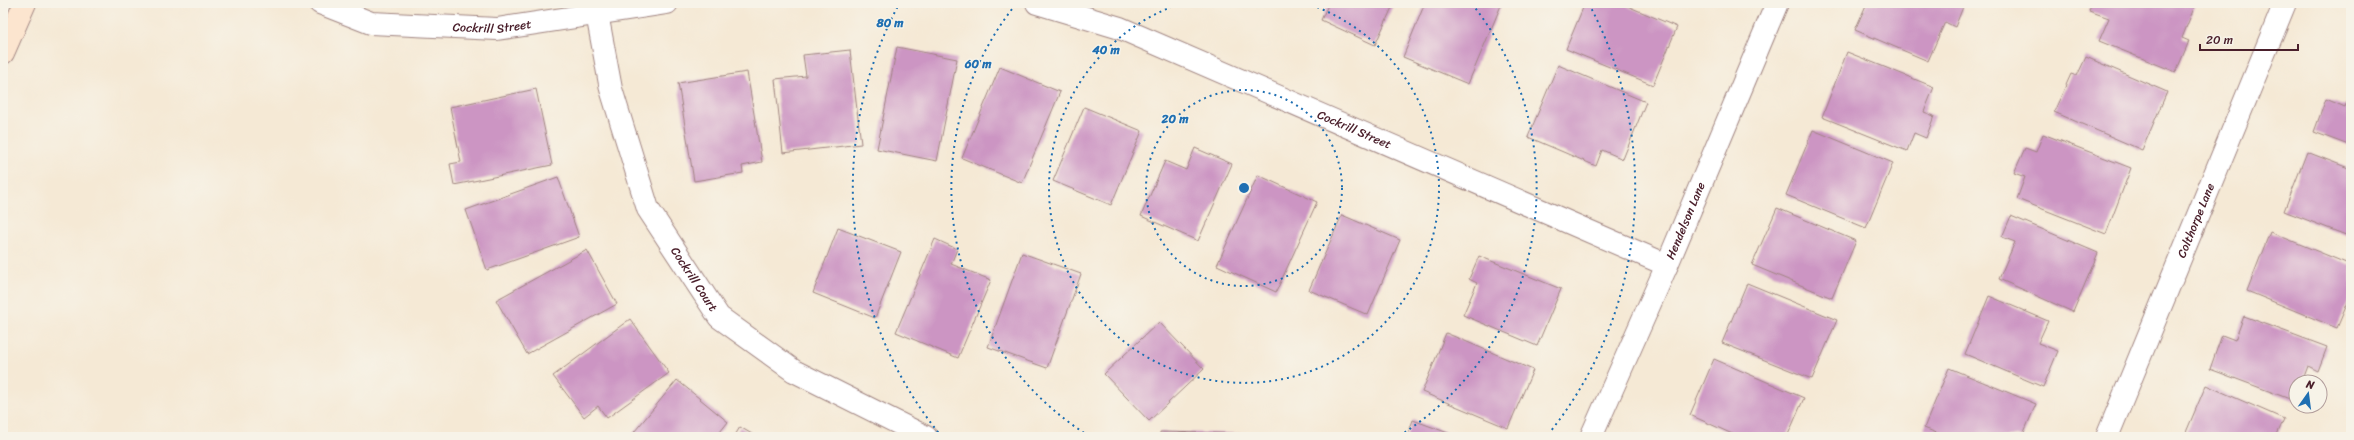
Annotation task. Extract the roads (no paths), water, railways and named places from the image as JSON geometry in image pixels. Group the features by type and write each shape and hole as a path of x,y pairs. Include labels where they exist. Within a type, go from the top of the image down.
{"main road":[{"path":"3,53 25,3"}],"street":[{"name":"Cockrill Street","path":"320,3 371,23 489,28 596,9 667,3"},
{"name":"Cockrill Street","path":"1037,3 1120,28 1667,265"},
{"name":"Hendelson Lane","path":"1591,437 1667,265 1777,3"},
{"name":"Colthorpe Lane","path":"2107,437 2285,3"},
{"name":"Cockrill Court","path":"596,9 611,89 648,209 719,317 794,371 926,437"}]}
